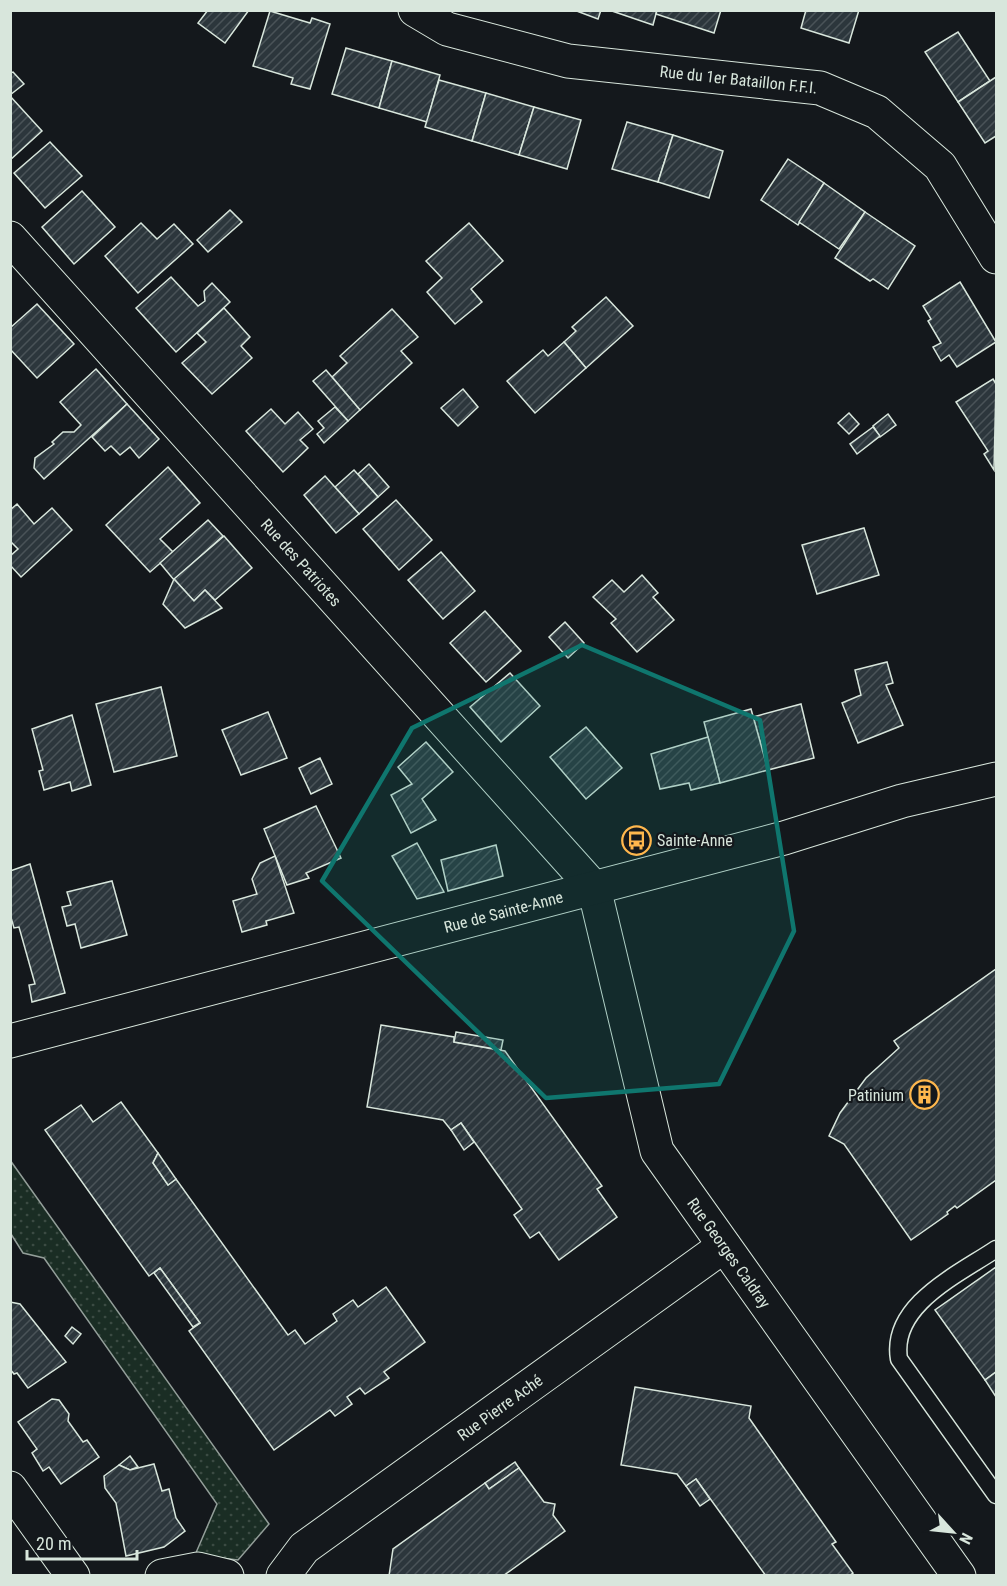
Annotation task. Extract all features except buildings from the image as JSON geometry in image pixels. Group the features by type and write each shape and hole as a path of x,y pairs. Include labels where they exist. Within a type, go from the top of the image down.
{"street":[{"name":"Rue du 1er Bataillon F.F.I.","path":"415,10 447,29 568,61 820,88 877,112 940,166 996,257"},
{"name":"Rue des Patriotes","path":"10,238 594,888"},
{"name":"Rue de Sainte-Anne","path":"10,1041 784,838 902,801 996,780"},
{"name":"Rue Georges Caldray","path":"594,888 657,1151 958,1575"},
{"name":"Rue Pierre Aché","path":"284,1575 304,1548 724,1246"},
{"path":"10,1488 73,1575"},
{"path":"162,1575 198,1569 227,1575"}],"lane":[{"path":"996,1249 925,1298 909,1316 897,1345 899,1359 996,1495"}],"highlighted area":[{"path":"582,645 760,720 794,931 719,1084 546,1098 322,881 412,728"}],"green space":[{"path":"10,1160 269,1524 238,1560 195,1555 217,1504 44,1258 23,1253 11,1234"}],"place":[{"name":"Sainte-Anne","path":"636,840"},
{"name":"Patinium","path":"925,1095"}]}
